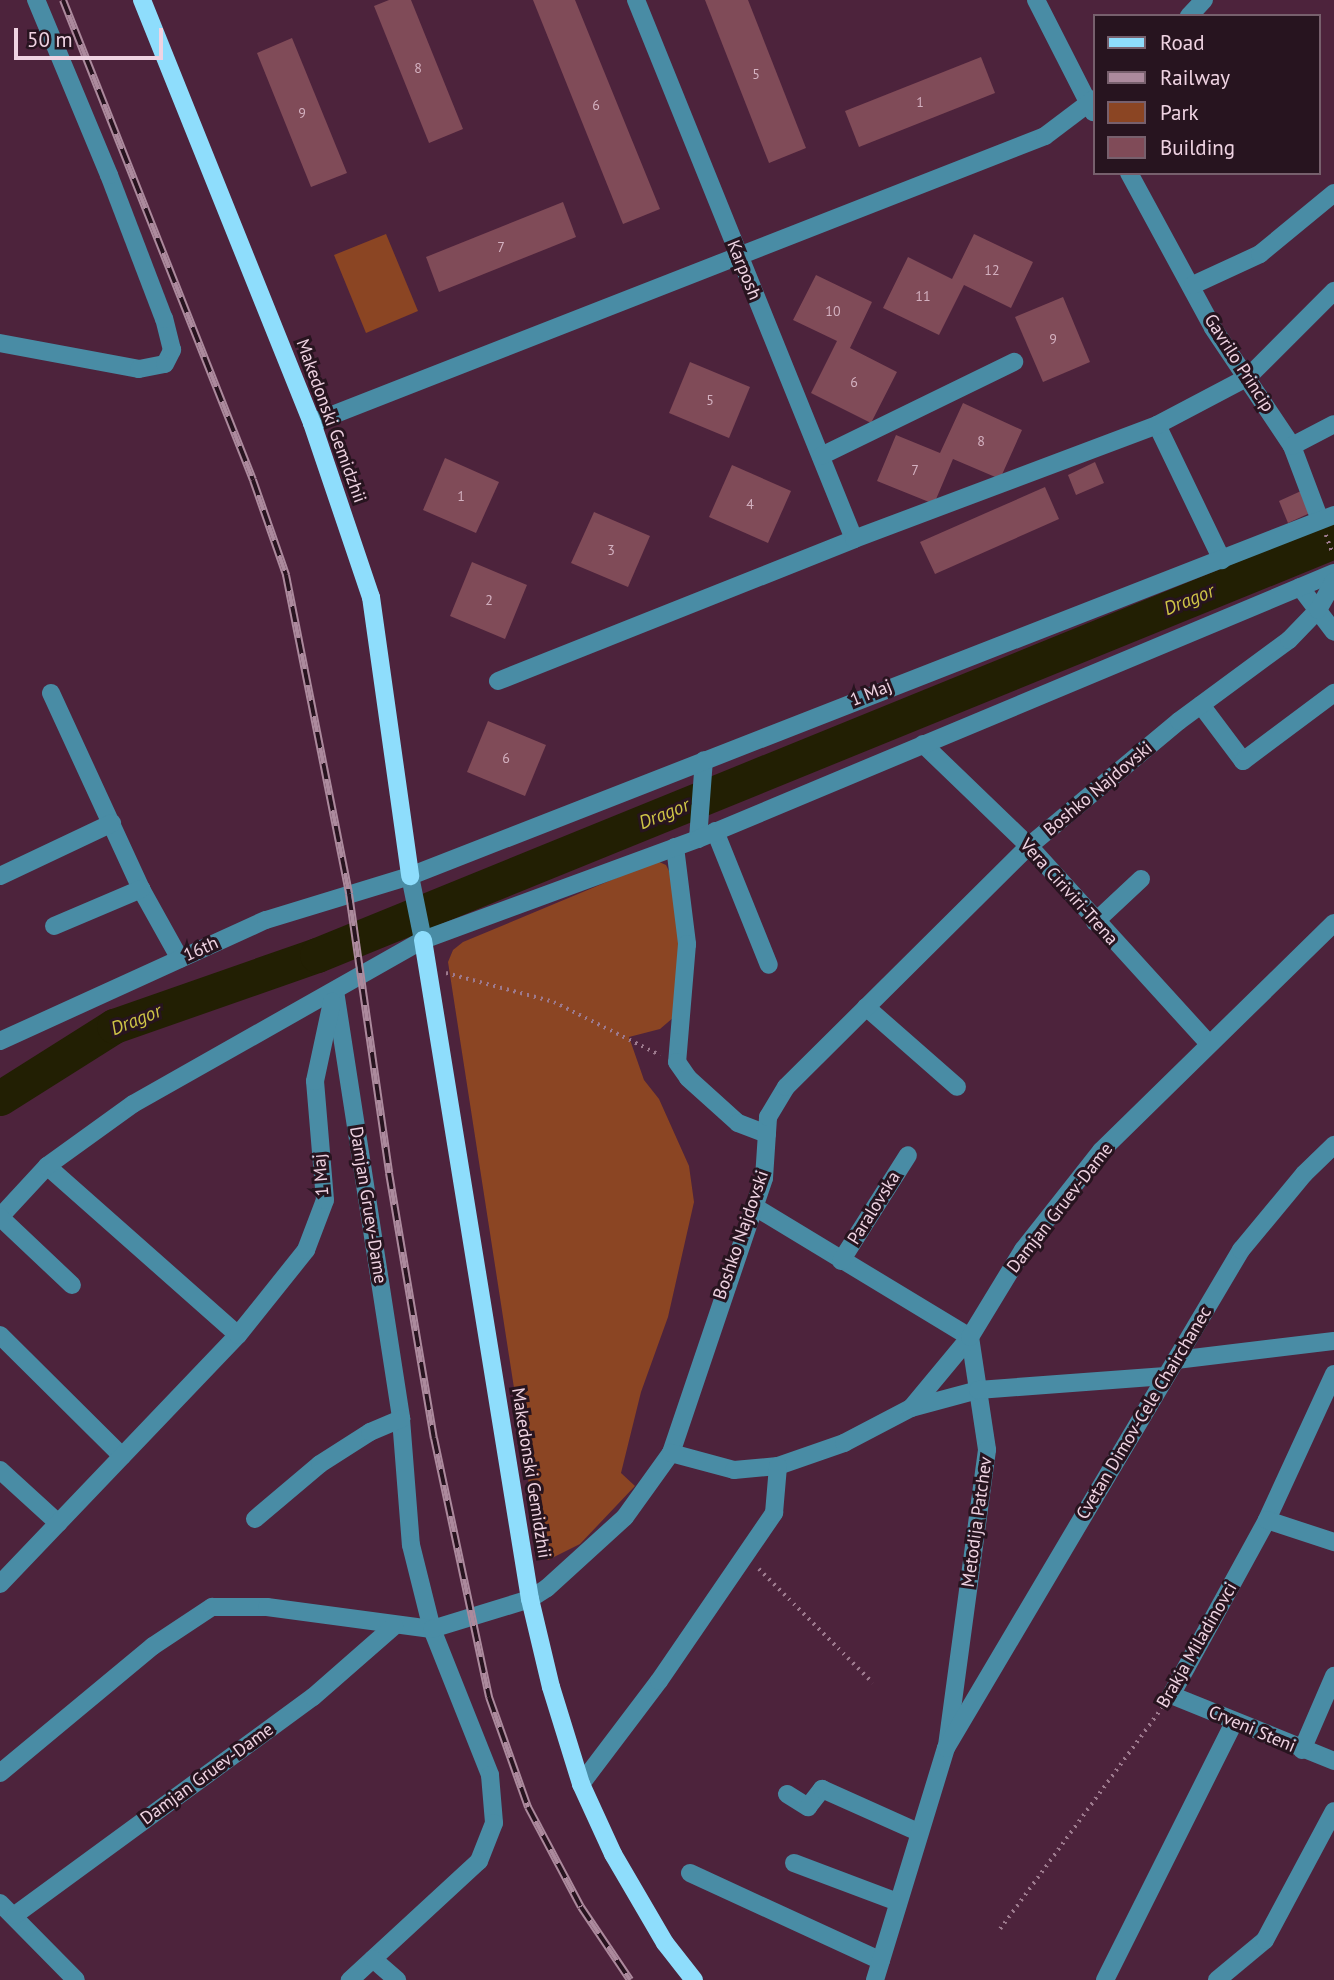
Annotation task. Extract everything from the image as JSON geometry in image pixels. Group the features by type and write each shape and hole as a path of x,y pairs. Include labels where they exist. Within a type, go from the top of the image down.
{"main road":[{"name":"Makedonski Gemidzhii","path":"142,0 312,423 371,597 410,876"},
{"name":"Makedonski Gemidzhii","path":"423,940 530,1599 581,1784 612,1854 665,1943 694,1980"}],"street":[{"path":"0,343 139,369 165,365 172,350 164,319 109,174 36,0"},
{"name":"Karposh","path":"636,0 855,539"},
{"path":"312,423 1045,136 1092,105 1036,0"},
{"path":"1191,14 1204,0"},
{"name":"Gavrilo Princip","path":"1130,175 1193,285 1213,328 1248,376 1292,446 1326,521"},
{"path":"1193,285 1260,254 1334,193"},
{"path":"498,681 855,539 1157,425 1248,376 1334,291"},
{"path":"821,457 1014,362"},
{"path":"1292,446 1334,424"},
{"path":"1157,425 1222,560"},
{"name":"1 Maj","path":"410,876 703,767 1326,521"},
{"path":"72,1285 0,1217 47,1166 133,1104 423,940 675,847 704,830 923,744 1334,573"},
{"name":"Boshko Najdovski","path":"671,1453 731,1264 764,1178 768,1117 786,1087 1030,846 1201,705 1289,640 1318,611 1334,581"},
{"path":"1300,587 1334,632"},
{"path":"51,693 141,889 180,959"},
{"path":"1201,705 1243,761 1334,693"},
{"name":"Vera Ciriviri-Trena","path":"923,744 1030,846 1095,922 1209,1044"},
{"path":"703,767 704,830 769,965"},
{"path":"0,876 112,823"},
{"path":"675,847 687,944 679,1067 738,1123 767,1134"},
{"path":"410,876 423,940"},
{"name":"16th","path":"0,1041 266,920 410,876"},
{"path":"1095,922 1141,879"},
{"path":"54,926 141,889"},
{"name":"Damjan Gruev-Dame","path":"671,1453 734,1470 778,1466 844,1443 911,1409 970,1337 1023,1250 1101,1151 1334,923"},
{"name":"1 Maj","path":"0,1584 238,1335 306,1250 325,1200 315,1081 335,991"},
{"name":"Damjan Gruev-Dame","path":"335,991 401,1419 411,1545 432,1629 490,1775 495,1823 479,1861 350,1980"},
{"path":"866,1007 957,1087"},
{"name":"Cvetan Dimov-Cele Chairchanec","path":"875,1980 918,1832 946,1748 979,1699 1165,1376 1241,1250 1304,1174 1334,1145"},
{"name":"Paralovska","path":"841,1261 908,1155"},
{"path":"47,1166 238,1335"},
{"path":"755,1207 970,1337"},
{"path":"0,1335 122,1456"},
{"name":"Metodija Patchev","path":"946,1748 987,1450 970,1337"},
{"path":"1176,1360 1334,1341"},
{"name":"Brakja Miladinovci","path":"1171,1695 1267,1520 1334,1374"},
{"path":"911,1409 978,1390 1165,1376"},
{"path":"255,1519 320,1464 370,1432 401,1419"},
{"path":"0,1773 153,1646 212,1607 267,1607 432,1629 530,1599 625,1517 671,1453"},
{"path":"581,1784 659,1681 774,1514 778,1466"},
{"path":"0,1470 58,1523"},
{"path":"1267,1520 1334,1542"},
{"name":"Damjan Gruev-Dame","path":"15,1915 313,1697 394,1626"},
{"path":"1302,1750 1334,1676"},
{"path":"953,1695 979,1699"},
{"name":"Crveni Steni","path":"1171,1695 1334,1761"},
{"path":"1105,1980 1234,1722"},
{"path":"787,1794 808,1807 822,1789 918,1832"},
{"path":"1217,1980 1265,1940 1334,1811"},
{"path":"794,1863 898,1902"},
{"path":"690,1873 881,1961"},
{"path":"0,1903 15,1915 76,1980"},
{"path":"373,1959 397,1980"}],"path":[{"path":"1326,521 1334,556"},
{"path":"427,968 554,1002 629,1037 679,1067"},
{"path":"745,1555 873,1683"},
{"name":"Brakja Miladinovci","path":"1000,1929 1171,1695"}],"green space":[{"path":"386,234 418,311 366,333 334,255"},
{"path":"657,861 666,865 674,881 679,951 674,1017 660,1029 629,1037 644,1080 659,1099 689,1166 694,1202 668,1317 641,1392 621,1473 635,1486 580,1544 548,1560 538,1543 448,962 453,950 463,942"}],"building":[{"path":"389,0 411,0 463,129 429,143 374,6"},
{"path":"533,0 575,0 660,209 623,224"},
{"path":"705,0 748,0 806,148 769,163"},
{"path":"292,38 347,173 311,187 257,53"},
{"path":"981,57 995,93 859,147 845,111"},
{"path":"563,202 576,237 439,292 426,257"},
{"path":"974,234 1033,262 1011,308 964,285 939,335 883,308 908,257 952,279"},
{"path":"816,275 872,302 850,348 897,372 871,423 811,393 837,341 793,320"},
{"path":"1063,297 1090,362 1043,382 1015,317"},
{"path":"690,362 750,387 729,438 669,413"},
{"path":"963,403 1022,430 1000,479 953,459 934,504 877,481 896,435 940,453"},
{"path":"445,458 499,482 476,533 423,510"},
{"path":"1095,462 1104,483 1076,495 1068,475"},
{"path":"732,465 791,491 768,543 709,517"},
{"path":"1045,487 1059,519 935,574 920,542"},
{"path":"1301,491 1310,513 1288,523 1279,501"},
{"path":"594,512 650,536 628,587 571,563"},
{"path":"472,562 527,585 505,639 450,616"},
{"path":"488,721 546,745 525,796 467,772"}],"waterway":[{"name":"Dragor","path":"0,1098 114,1026 317,955 1334,541"}],"railway":[{"path":"63,0 253,480 286,575 349,894 389,1173 434,1438 489,1697 528,1807 581,1907 630,1980"}]}
